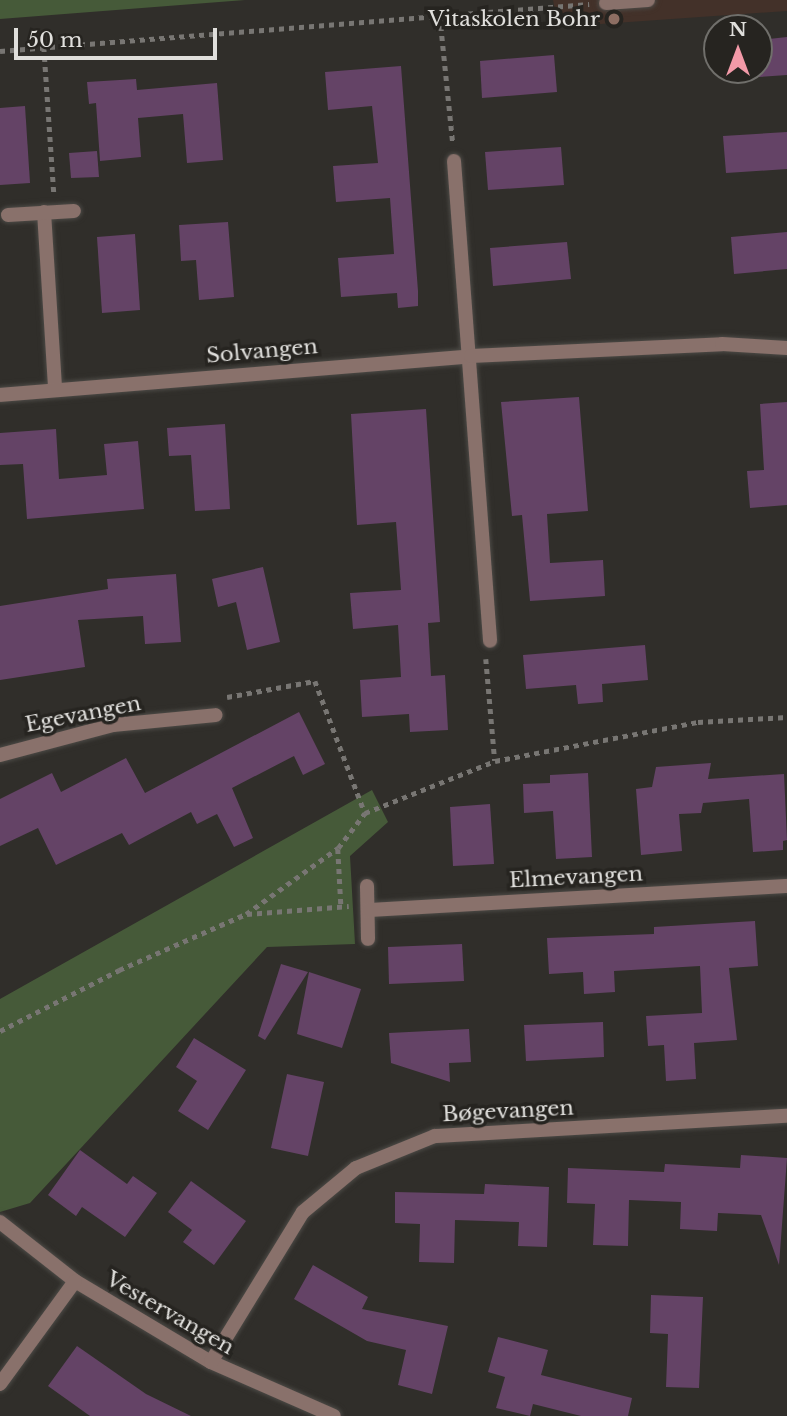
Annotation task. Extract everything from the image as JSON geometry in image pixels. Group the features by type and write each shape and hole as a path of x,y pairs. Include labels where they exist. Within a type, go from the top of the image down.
{"street":[{"path":"606,3 648,0"},
{"path":"454,161 471,356 490,641"},
{"path":"8,215 74,211"},
{"path":"44,212 55,389"},
{"name":"Solvangen","path":"0,395 471,356 722,344 787,348"},
{"name":"Egevangen","path":"0,755 113,725 216,715"},
{"path":"367,886 369,939"},
{"name":"Elmevangen","path":"368,910 787,886"},
{"name":"Bøgevangen","path":"211,1362 303,1212 356,1168 435,1136 787,1116"},
{"name":"Vestervangen","path":"0,1222 75,1281 211,1362 334,1416"},
{"path":"0,1384 75,1281"}],"path":[{"path":"0,51 606,3"},
{"path":"439,16 454,161"},
{"path":"44,47 55,192 44,212"},
{"path":"490,641 485,655 495,761"},
{"path":"216,715 225,698 316,681 365,813"},
{"path":"0,1031 246,914 338,848 365,813 495,761 698,722 787,717"},
{"path":"338,848 341,904"},
{"path":"246,914 341,904 368,910"}],"shaded area":[{"name":"Vitaskolen Bohr","path":"553,0 787,0 787,11 703,14 703,17 558,27"}],"green space":[{"path":"0,0 245,0 0,19"},
{"path":"372,790 388,822 350,856 355,944 267,947 30,1203 0,1212 0,999"}],"building":[{"path":"787,37 787,75 773,76 773,38"},
{"path":"554,55 557,92 482,98 480,61"},
{"path":"401,66 418,306 398,308 397,293 341,297 338,258 394,254 390,198 336,202 333,166 378,163 372,106 328,110 325,72"},
{"path":"136,79 137,90 217,83 223,160 187,163 183,114 138,118 141,157 100,161 96,103 89,104 87,82"},
{"path":"25,106 30,183 0,185 0,108"},
{"path":"787,132 787,169 726,173 723,136"},
{"path":"561,147 564,185 488,190 485,152"},
{"path":"97,151 99,177 71,178 69,153"},
{"path":"228,222 234,297 199,300 196,260 181,261 179,225"},
{"path":"787,232 787,269 734,274 731,237"},
{"path":"135,234 140,310 102,313 97,237"},
{"path":"567,242 571,279 493,286 490,248"},
{"path":"579,397 588,511 547,514 550,563 603,560 605,596 530,601 522,515 512,516 501,402"},
{"path":"787,402 787,505 750,508 747,471 764,470 760,404"},
{"path":"426,409 440,622 428,623 431,676 445,675 448,730 410,732 409,714 362,717 360,680 401,677 398,625 353,629 350,593 401,590 396,522 357,525 351,414"},
{"path":"225,424 230,509 195,511 191,455 169,456 167,428"},
{"path":"56,429 59,479 107,475 104,444 138,441 144,509 27,519 23,464 0,465 0,433"},
{"path":"263,567 280,642 247,650 236,602 218,607 212,579"},
{"path":"176,574 181,642 145,644 143,616 78,620 85,667 0,680 0,606 108,589 107,579"},
{"path":"645,645 648,680 602,684 603,702 578,704 576,685 526,689 523,655"},
{"path":"299,712 325,764 303,775 294,756 232,788 253,838 234,847 217,814 197,824 191,812 129,845 122,833 56,865 38,828 0,846 0,799 52,773 61,792 126,758 145,793"},
{"path":"711,763 708,779 784,774 787,840 783,841 783,850 753,852 749,799 703,803 701,813 679,814 682,851 641,855 636,789 652,787 656,767"},
{"path":"588,773 592,857 556,859 553,811 524,813 523,784 550,783 550,775"},
{"path":"490,804 494,864 453,866 450,807"},
{"path":"755,921 758,966 729,968 737,1040 694,1043 696,1079 666,1081 664,1045 648,1046 646,1016 702,1013 700,966 614,971 615,992 584,994 583,972 549,974 547,938 654,934 654,927"},
{"path":"462,944 464,981 389,984 388,947"},
{"path":"281,964 308,972 265,1040 258,1036"},
{"path":"309,972 361,989 342,1048 297,1034"},
{"path":"603,1022 604,1057 526,1061 524,1025"},
{"path":"469,1029 471,1062 449,1063 450,1082 391,1063 389,1033"},
{"path":"194,1038 246,1070 208,1130 178,1111 197,1081 176,1067"},
{"path":"287,1074 324,1082 308,1156 271,1148"},
{"path":"80,1150 127,1184 133,1176 157,1193 125,1237 82,1207 76,1216 48,1195"},
{"path":"741,1155 787,1158 779,1265 761,1215 718,1213 717,1231 680,1229 681,1202 629,1200 628,1246 593,1245 595,1204 567,1203 568,1168 664,1172 665,1164 740,1168"},
{"path":"191,1181 246,1221 214,1265 183,1242 192,1230 168,1212"},
{"path":"485,1184 549,1187 547,1247 518,1246 519,1222 455,1220 454,1263 419,1262 420,1224 395,1223 395,1192 484,1194"},
{"path":"313,1265 368,1297 362,1309 448,1326 432,1394 398,1385 406,1350 367,1341 294,1299"},
{"path":"651,1295 703,1297 699,1388 666,1387 668,1334 650,1333"},
{"path":"498,1337 548,1350 541,1375 632,1398 628,1416 581,1416 533,1404 530,1416 496,1408 505,1377 488,1372"},
{"path":"77,1346 146,1394 191,1416 90,1416 48,1386"}],"place":[{"name":"Vitaskolen Bohr","path":"614,19"}]}
